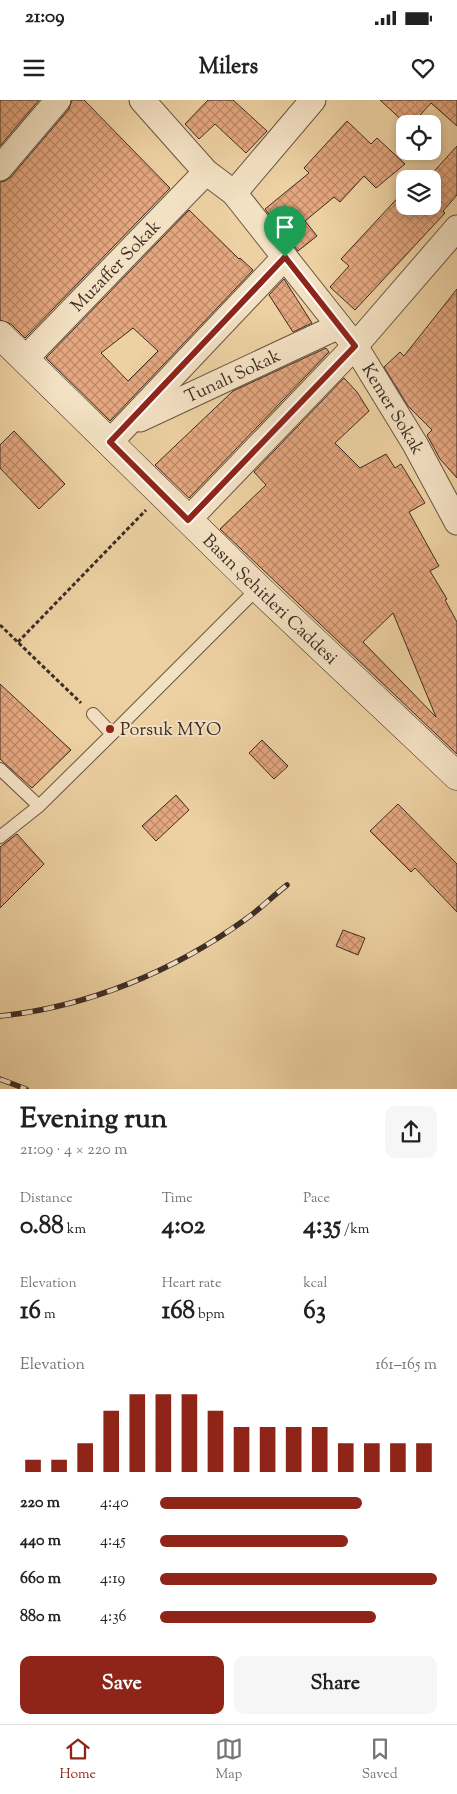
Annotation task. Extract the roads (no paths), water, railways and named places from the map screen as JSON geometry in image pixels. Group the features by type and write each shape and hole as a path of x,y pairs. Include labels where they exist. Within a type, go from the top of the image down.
{"main road":[{"name":"Basın Şehitleri Caddesi","path":"0,335 25,359 119,433 162,493 188,520 457,776"}],"street":[{"path":"0,168 58,100"},
{"name":"Kemer Sokak","path":"142,100 206,172 234,193 355,346 415,444 457,522"},
{"path":"234,193 313,100"},
{"name":"Muzaffer Sokak","path":"25,359 206,172"},
{"path":"188,520 355,346 457,228"},
{"path":"119,433 285,257"},
{"name":"Tunalı Sokak","path":"119,433 339,326"}],"lane":[{"path":"0,837 39,806 258,588"},
{"path":"93,714 112,734"},
{"path":"0,770 39,806"}],"railway":[{"path":"0,1016 33,1011 98,995 160,970 218,938 251,915 287,885"},
{"path":"0,1079 26,1089"}],"place":[{"name":"Porsuk MYO","path":"110,729"}]}
